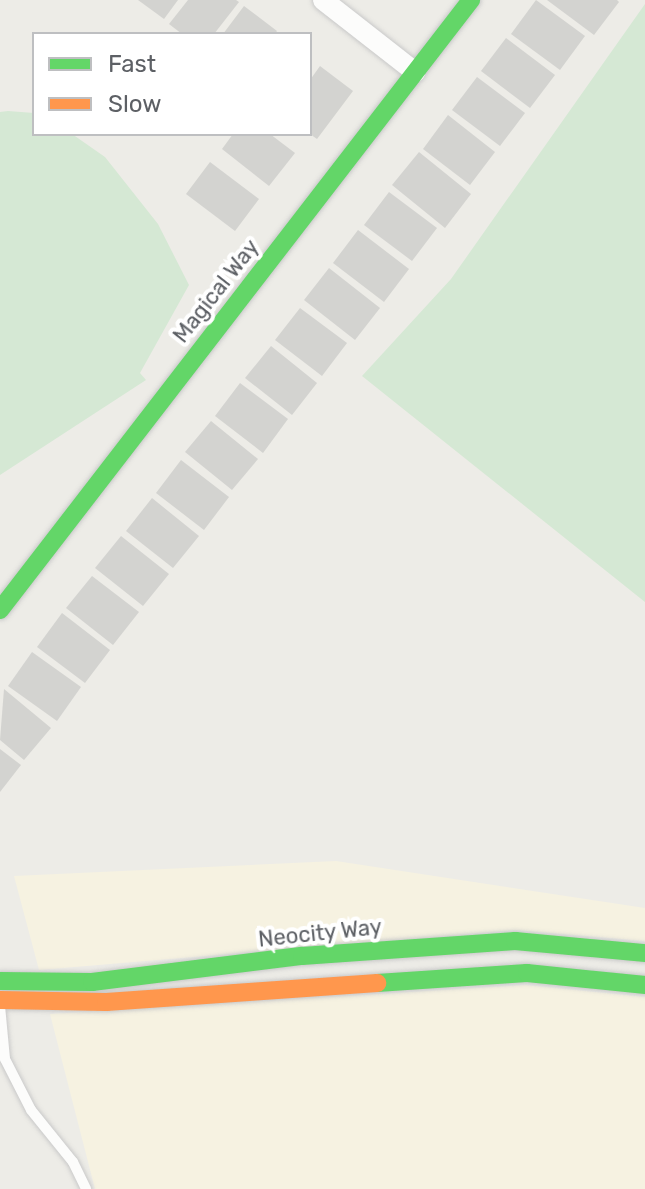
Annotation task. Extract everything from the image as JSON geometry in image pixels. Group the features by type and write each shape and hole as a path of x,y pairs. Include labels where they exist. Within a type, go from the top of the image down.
{"street":[{"path":"323,0 415,72"},
{"name":"Magical Way","path":"0,610 471,0"},
{"name":"Neocity Way","path":"0,981 108,981 302,956 515,941 645,953"},
{"path":"0,1003 106,1002 527,973 645,985"}],"lane":[{"path":"0,1003 5,1059 31,1110 73,1162 86,1189"}],"shaded area":[{"path":"336,861 645,908 645,941 516,930 39,970 14,876"},
{"path":"525,985 645,997 645,1189 95,1189 50,1014"}],"green space":[{"path":"645,4 645,602 362,376 451,279"},
{"path":"0,112 32,113 32,136 75,136 105,157 158,224 189,285 140,373 146,380 0,475"}],"building":[{"path":"138,0 178,0 164,19"},
{"path":"188,0 239,2 216,32 179,32 169,24"},
{"path":"536,0 585,36 560,70 511,34"},
{"path":"547,0 617,0 619,2 594,35"},
{"path":"244,6 277,31 276,32 224,32"},
{"path":"506,38 555,75 530,108 481,71"},
{"path":"320,66 353,91 317,139 312,135 312,77"},
{"path":"477,77 525,113 500,146 452,110"},
{"path":"448,115 495,152 470,185 423,149"},
{"path":"232,136 273,136 295,153 269,186 222,149"},
{"path":"419,152 471,194 445,228 392,185"},
{"path":"210,162 259,199 235,231 186,194"},
{"path":"389,192 437,228 412,261 364,225"},
{"path":"358,230 409,269 384,302 333,263"},
{"path":"329,268 380,308 355,340 304,300"},
{"path":"300,308 347,343 322,376 275,340"},
{"path":"271,346 317,383 292,415 245,378"},
{"path":"240,383 288,419 263,453 215,416"},
{"path":"211,421 258,459 232,490 185,452"},
{"path":"181,460 229,497 204,530 156,493"},
{"path":"152,498 199,536 173,568 126,531"},
{"path":"121,536 169,574 143,606 95,568"},
{"path":"92,576 139,612 113,645 66,608"},
{"path":"62,613 110,650 85,683 37,647"},
{"path":"32,652 81,687 57,721 8,686"},
{"path":"4,689 51,728 24,760 0,740"},
{"path":"0,749 21,765 0,792"}],"traffic: fast":[{"path":"0,610 471,0"},
{"path":"0,981 92,982 302,956 515,941 645,953"},
{"path":"377,983 527,973 645,985"}],"traffic: slow":[{"path":"0,1000 106,1002 377,983"}]}
